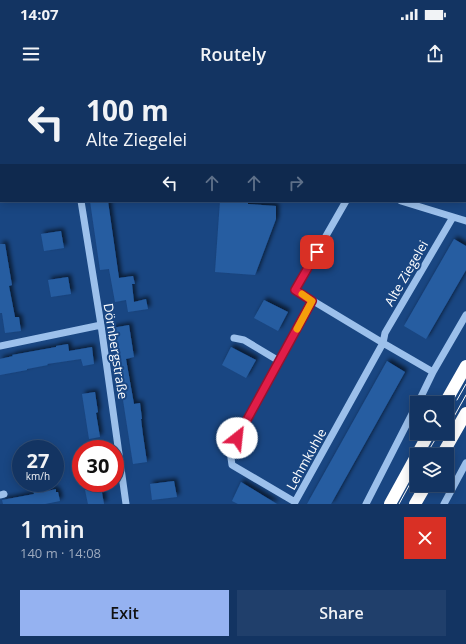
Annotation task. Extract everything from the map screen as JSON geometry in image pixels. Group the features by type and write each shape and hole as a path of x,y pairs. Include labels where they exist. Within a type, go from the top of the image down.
{"highway":[{"path":"449,396 466,366"},
{"path":"446,448 466,413"},
{"path":"390,504 425,440"},
{"path":"415,504 422,492"}],"street":[{"name":"Dörnbergstraße","path":"80,202 101,325 126,504"},
{"path":"345,202 295,290 433,372"},
{"path":"404,202 466,221"},
{"name":"Alte Ziegelei","path":"383,343 385,333 453,217"},
{"name":"Lehmkuhle","path":"312,301 230,451 232,465 295,502 383,343"},
{"path":"421,396 466,315"},
{"path":"0,346 101,325"},
{"path":"234,338 244,340 279,361"},
{"path":"366,504 410,418"},
{"path":"444,504 466,463"}],"building":[{"path":"90,202 108,202 119,278 133,276 135,284 132,284 134,302 146,299 148,309 128,312 126,300 115,302 109,269 100,270"},
{"path":"220,202 248,202 248,204 276,206 276,219 255,275 215,272"},
{"path":"61,231 64,248 44,251 41,234"},
{"path":"454,239 466,246 466,270 426,339 404,326"},
{"path":"0,244 5,244 12,285 9,286 15,317 19,317 21,331 5,333 2,313 0,313"},
{"path":"68,277 71,294 51,297 48,280"},
{"path":"264,300 288,312 278,331 254,318"},
{"path":"129,325 134,357 126,359 134,404 140,403 147,462 133,464 123,400 119,400 114,370 119,369 112,328"},
{"path":"68,344 69,351 92,347 94,364 83,366 81,359 47,364 48,365 0,375 0,359 13,356 12,355"},
{"path":"231,347 256,360 246,378 222,365"},
{"path":"387,361 405,372 331,504 307,504"},
{"path":"95,392 98,412 96,413 100,437 89,439 82,394"},
{"path":"174,481 177,497 152,500 150,484"},
{"path":"241,482 277,504 238,504 232,501"},
{"path":"34,492 58,492 60,501 45,504 3,504 2,500 34,494"},
{"path":"85,492 102,492 104,504 88,504"}],"tram line":[{"path":"457,400 466,384"},
{"path":"454,416 466,395"},
{"path":"430,448 435,440"},
{"path":"399,504 410,484"}],"slow traffic":[{"path":"297,329 312,301 302,294"}],"route":[{"path":"237,438 312,301 295,290 317,252"}]}
